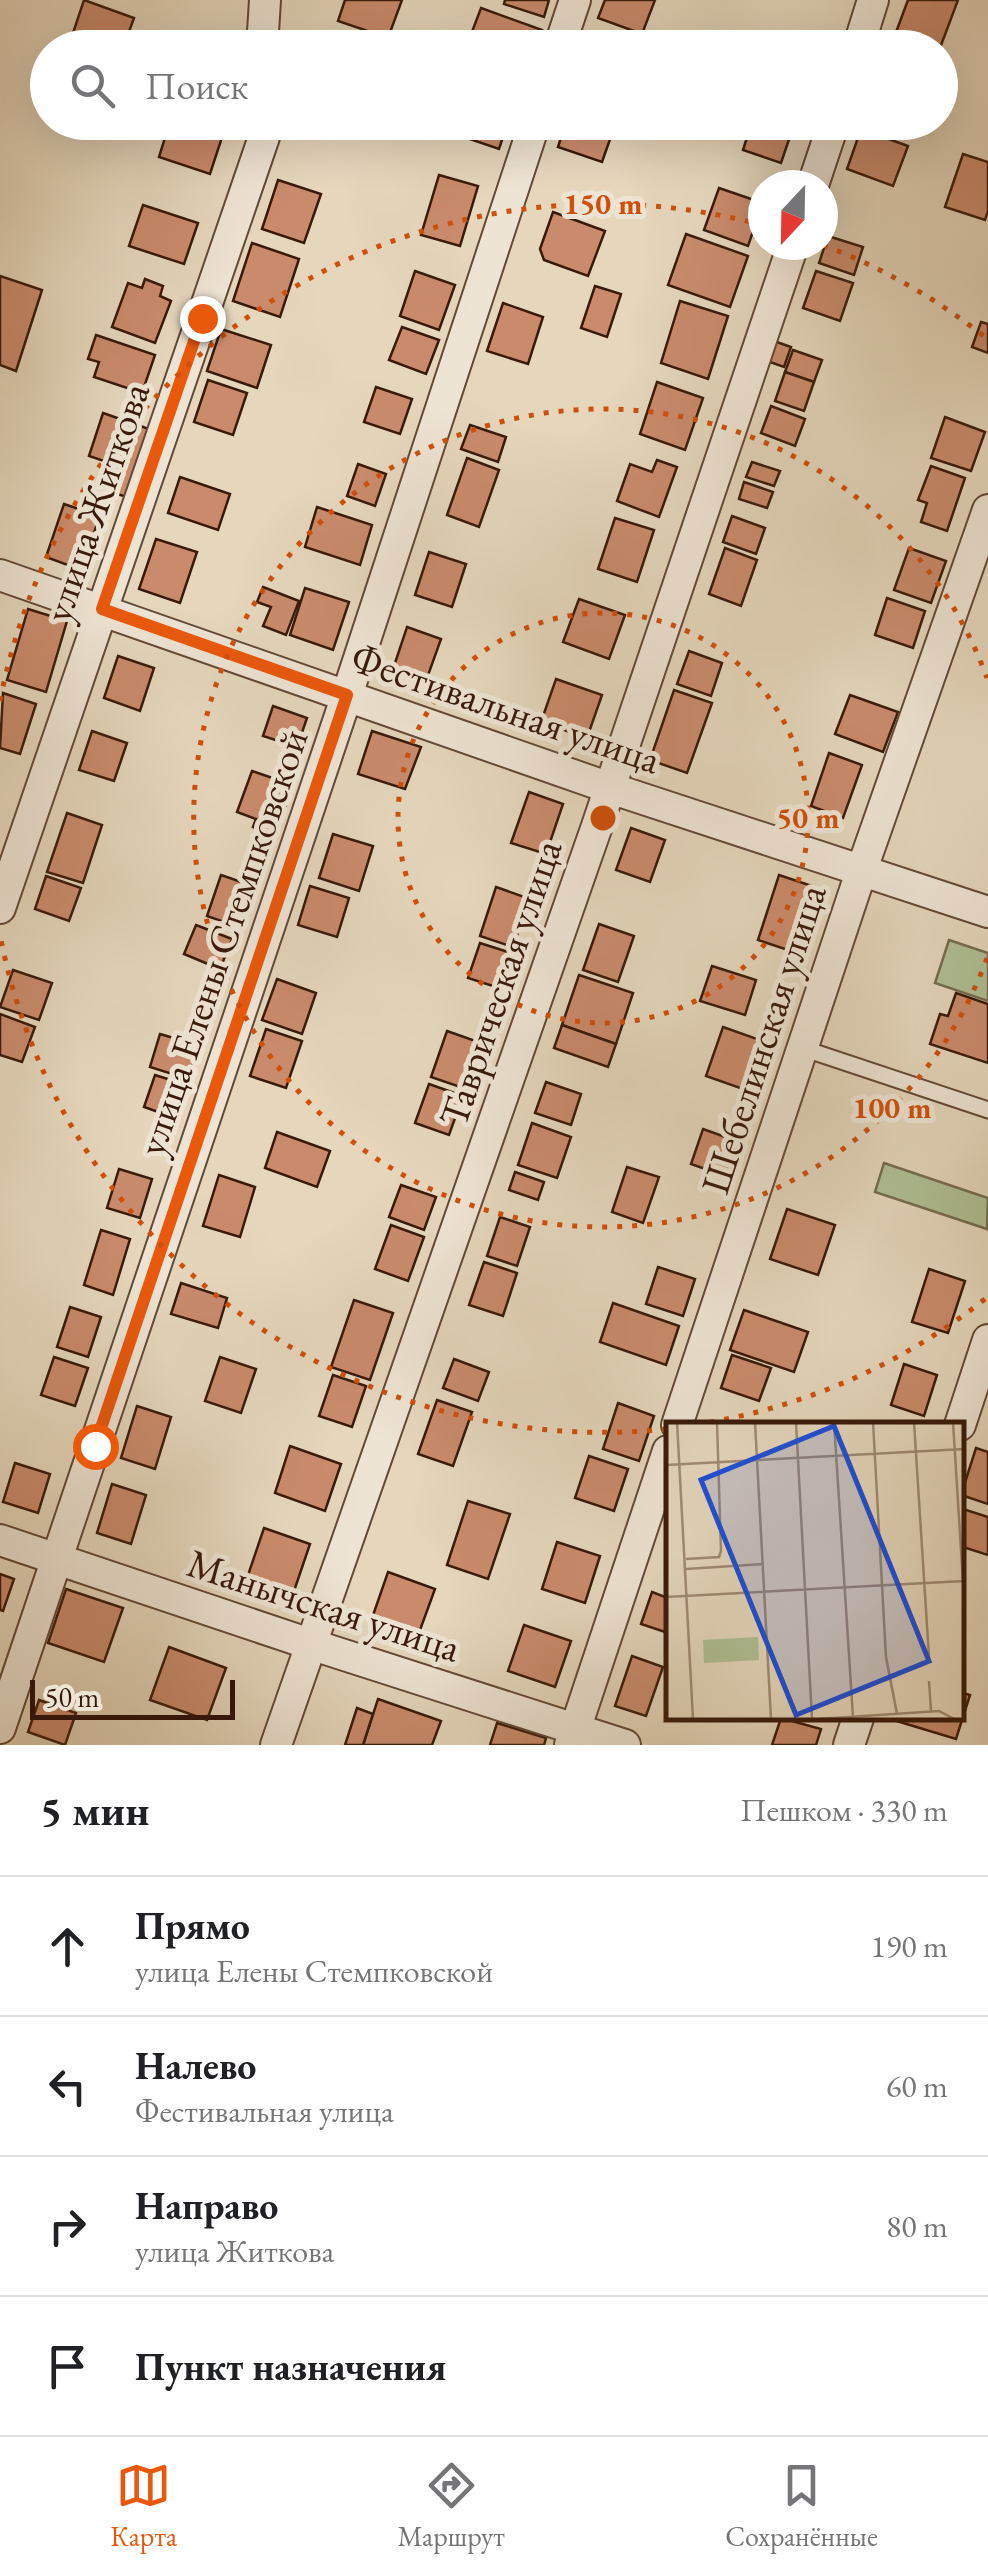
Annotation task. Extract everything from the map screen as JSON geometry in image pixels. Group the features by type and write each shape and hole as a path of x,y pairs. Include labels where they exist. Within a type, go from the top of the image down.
{"street":[{"path":"263,30 265,0"},
{"path":"566,30 575,0"},
{"path":"864,30 873,0"},
{"name":"улица Житкова","path":"0,908 263,140"},
{"name":"улица Елены Стемпковской","path":"0,1728 529,140"},
{"path":"819,170 828,140"},
{"name":"Таврическая улица","path":"276,1745 610,788 788,260"},
{"name":"Шебелинская улица","path":"677,1422 862,869 988,510"},
{"name":"Фестивальная улица","path":"0,575 610,788 988,912"},
{"path":"961,1422 988,1340"},
{"path":"573,1736 666,1456"},
{"name":"Манычская улица","path":"0,1540 573,1736 624,1745"},
{"path":"848,1745 857,1720"}],"lane":[{"path":"802,1048 988,1110"}],"green space":[{"path":"949,940 988,953 988,1001 935,983"},
{"path":"884,1163 988,1198 987,1229 875,1192"}],"building":[{"path":"84,0 134,18 130,30 74,30"},
{"path":"345,0 402,0 391,30 364,30 338,21"},
{"path":"505,0 549,0 544,17 504,4"},
{"path":"605,0 655,0 644,30 631,30 598,18"},
{"path":"908,0 958,0 947,30 897,30"},
{"path":"481,8 542,30 473,30"},
{"path":"164,140 221,140 210,174 159,157"},
{"path":"473,140 502,140 499,149"},
{"path":"560,140 610,140 602,162 558,147"},
{"path":"746,140 789,140 781,163 743,150"},
{"path":"857,140 891,140 908,146 893,186 847,169"},
{"path":"963,154 988,162 985,220 945,207"},
{"path":"439,175 478,186 460,246 421,235"},
{"path":"278,180 321,194 304,243 262,229"},
{"path":"719,188 748,198 748,246 704,230"},
{"path":"143,205 198,223 184,264 129,246"},
{"path":"553,212 605,231 588,276 544,260 540,249"},
{"path":"686,234 748,256 730,307 668,285"},
{"path":"838,239 863,247 854,275 819,263 838,260"},
{"path":"252,243 299,259 280,317 233,301"},
{"path":"415,271 455,285 439,330 400,316"},
{"path":"816,271 853,283 840,321 803,308"},
{"path":"0,276 42,290 16,371 0,365"},
{"path":"145,279 163,286 160,296 171,301 155,343 112,327 128,283 142,288"},
{"path":"595,286 621,294 607,337 581,328"},
{"path":"680,301 728,316 708,379 661,363"},
{"path":"503,303 543,317 528,364 487,351"},
{"path":"981,322 988,324 988,353 972,347"},
{"path":"402,327 439,340 426,374 389,360"},
{"path":"221,329 271,345 257,388 207,371"},
{"path":"96,335 155,355 142,393 94,377 99,362 88,359"},
{"path":"774,341 791,347 784,367 767,361"},
{"path":"793,350 822,360 814,382 785,372"},
{"path":"785,372 814,382 804,411 775,401"},
{"path":"208,380 247,393 233,435 194,422"},
{"path":"657,382 703,398 685,450 640,434"},
{"path":"376,387 412,399 400,434 364,422"},
{"path":"771,406 805,419 795,446 761,433"},
{"path":"103,413 149,429 127,497 110,492 119,466 89,456"},
{"path":"945,417 985,432 971,471 931,458"},
{"path":"470,425 506,437 498,462 461,449"},
{"path":"467,458 499,470 479,527 447,515"},
{"path":"657,460 677,467 659,517 617,501 630,464 652,472"},
{"path":"752,462 780,471 774,486 746,477"},
{"path":"358,464 386,474 375,506 347,496"},
{"path":"931,466 965,478 947,531 921,522 927,503 918,500"},
{"path":"180,477 230,494 218,530 168,513"},
{"path":"744,482 773,492 767,508 739,499"},
{"path":"64,504 100,516 81,570 46,557"},
{"path":"317,507 372,525 360,565 305,547"},
{"path":"732,516 765,528 756,554 723,542"},
{"path":"615,518 654,530 637,582 598,569"},
{"path":"156,539 197,552 180,603 139,589"},
{"path":"725,548 757,560 741,606 709,594"},
{"path":"909,548 946,561 931,603 894,590"},
{"path":"429,552 466,564 452,607 415,595"},
{"path":"263,587 299,601 286,635 263,626 271,607 257,602"},
{"path":"305,588 349,602 333,650 290,635"},
{"path":"887,598 925,611 913,648 875,635"},
{"path":"579,599 625,615 609,659 563,642"},
{"path":"28,609 67,621 46,692 7,680"},
{"path":"407,627 441,639 426,681 393,669"},
{"path":"689,651 722,663 711,696 677,684"},
{"path":"118,656 154,668 140,711 104,698"},
{"path":"556,679 602,695 587,738 541,722"},
{"path":"674,690 712,703 687,773 650,760"},
{"path":"3,693 36,704 20,754 0,748"},
{"path":"850,695 898,712 883,752 835,734"},
{"path":"273,706 307,718 297,747 263,736"},
{"path":"92,731 127,743 114,781 79,770"},
{"path":"372,731 421,747 405,789 358,774"},
{"path":"829,753 862,765 843,818 811,806"},
{"path":"252,771 293,785 275,835 253,827 256,819 237,812"},
{"path":"529,792 563,804 546,854 511,843"},
{"path":"67,813 102,825 83,883 47,872"},
{"path":"631,828 665,840 650,882 616,870"},
{"path":"333,834 373,846 359,891 319,878"},
{"path":"221,875 256,887 241,928 207,916"},
{"path":"779,875 827,891 806,956 758,940"},
{"path":"46,876 81,888 69,921 35,909"},
{"path":"310,886 349,898 337,937 298,925"},
{"path":"496,887 530,899 513,947 480,936"},
{"path":"599,924 634,936 618,982 583,970"},
{"path":"196,925 232,939 220,969 184,954"},
{"path":"480,943 511,953 499,988 468,978"},
{"path":"712,966 756,980 745,1015 700,1001"},
{"path":"13,970 52,983 39,1020 0,1007"},
{"path":"579,975 633,993 616,1044 562,1025"},
{"path":"277,979 316,993 302,1034 262,1020"},
{"path":"956,993 988,1004 988,1063 930,1044 940,1014 948,1016"},
{"path":"0,1014 35,1027 22,1062 0,1055"},
{"path":"562,1025 616,1044 608,1067 554,1048"},
{"path":"723,1027 774,1045 757,1094 706,1076"},
{"path":"266,1029 302,1041 286,1088 250,1076"},
{"path":"447,1031 484,1044 469,1090 431,1077"},
{"path":"160,1034 198,1045 188,1079 150,1067"},
{"path":"155,1075 187,1085 175,1118 144,1107"},
{"path":"546,1082 581,1094 571,1125 535,1113"},
{"path":"429,1084 463,1096 449,1135 415,1123"},
{"path":"532,1123 571,1137 557,1178 518,1165"},
{"path":"703,1129 745,1144 733,1179 691,1164"},
{"path":"277,1132 330,1151 317,1187 265,1168"},
{"path":"627,1167 659,1177 643,1223 612,1212"},
{"path":"119,1169 152,1179 140,1218 107,1208"},
{"path":"515,1172 544,1182 538,1200 509,1190"},
{"path":"219,1175 255,1187 240,1237 203,1226"},
{"path":"401,1185 436,1197 424,1230 389,1217"},
{"path":"787,1209 835,1225 818,1275 770,1259"},
{"path":"500,1217 530,1227 517,1266 487,1256"},
{"path":"391,1225 424,1237 408,1281 375,1269"},
{"path":"101,1230 130,1239 113,1295 84,1285"},
{"path":"484,1262 517,1273 503,1316 469,1305"},
{"path":"658,1267 695,1279 683,1316 646,1304"},
{"path":"929,1269 965,1281 948,1333 912,1322"},
{"path":"181,1283 227,1298 218,1328 171,1314"},
{"path":"354,1300 393,1313 370,1380 331,1367"},
{"path":"613,1303 679,1326 666,1365 600,1342"},
{"path":"70,1307 101,1317 88,1357 57,1347"},
{"path":"744,1310 808,1332 794,1372 730,1350"},
{"path":"732,1355 771,1368 759,1401 721,1388"},
{"path":"54,1357 88,1368 75,1406 41,1395"},
{"path":"220,1357 256,1369 241,1413 205,1401"},
{"path":"454,1359 489,1372 478,1401 443,1388"},
{"path":"904,1364 937,1375 924,1416 891,1405"},
{"path":"333,1375 366,1386 352,1427 319,1416"},
{"path":"437,1400 472,1412 453,1466 418,1454"},
{"path":"618,1403 654,1416 639,1461 603,1449"},
{"path":"137,1406 171,1417 155,1469 121,1458"},
{"path":"290,1446 341,1464 325,1511 275,1493"},
{"path":"976,1448 988,1452 988,1504 963,1496"},
{"path":"589,1456 628,1469 614,1511 575,1498"},
{"path":"15,1463 50,1474 38,1513 3,1502"},
{"path":"112,1484 146,1495 131,1544 97,1533"},
{"path":"468,1501 510,1514 488,1579 447,1565"},
{"path":"963,1509 988,1517 988,1555 963,1547"},
{"path":"264,1528 310,1544 291,1600 245,1584"},
{"path":"557,1542 600,1556 585,1603 542,1589"},
{"path":"388,1572 435,1589 416,1641 370,1624"},
{"path":"0,1574 14,1579 3,1611 0,1610"},
{"path":"66,1589 123,1608 104,1662 48,1643"},
{"path":"652,1592 666,1597 666,1632 641,1624"},
{"path":"524,1625 571,1641 555,1687 508,1671"},
{"path":"169,1647 226,1668 207,1720 150,1700"},
{"path":"632,1656 663,1667 646,1716 615,1706"},
{"path":"963,1693 970,1695 963,1717"},
{"path":"378,1699 441,1721 432,1745 363,1745"},
{"path":"39,1700 76,1713 65,1745 28,1732"},
{"path":"357,1708 373,1714 363,1745 345,1745"},
{"path":"780,1720 821,1729 816,1745 772,1745"},
{"path":"893,1720 962,1720 956,1739"},
{"path":"497,1723 546,1738 544,1745 490,1745"}],"route":[{"path":"95,1446 347,695 102,609 202,318"}]}
